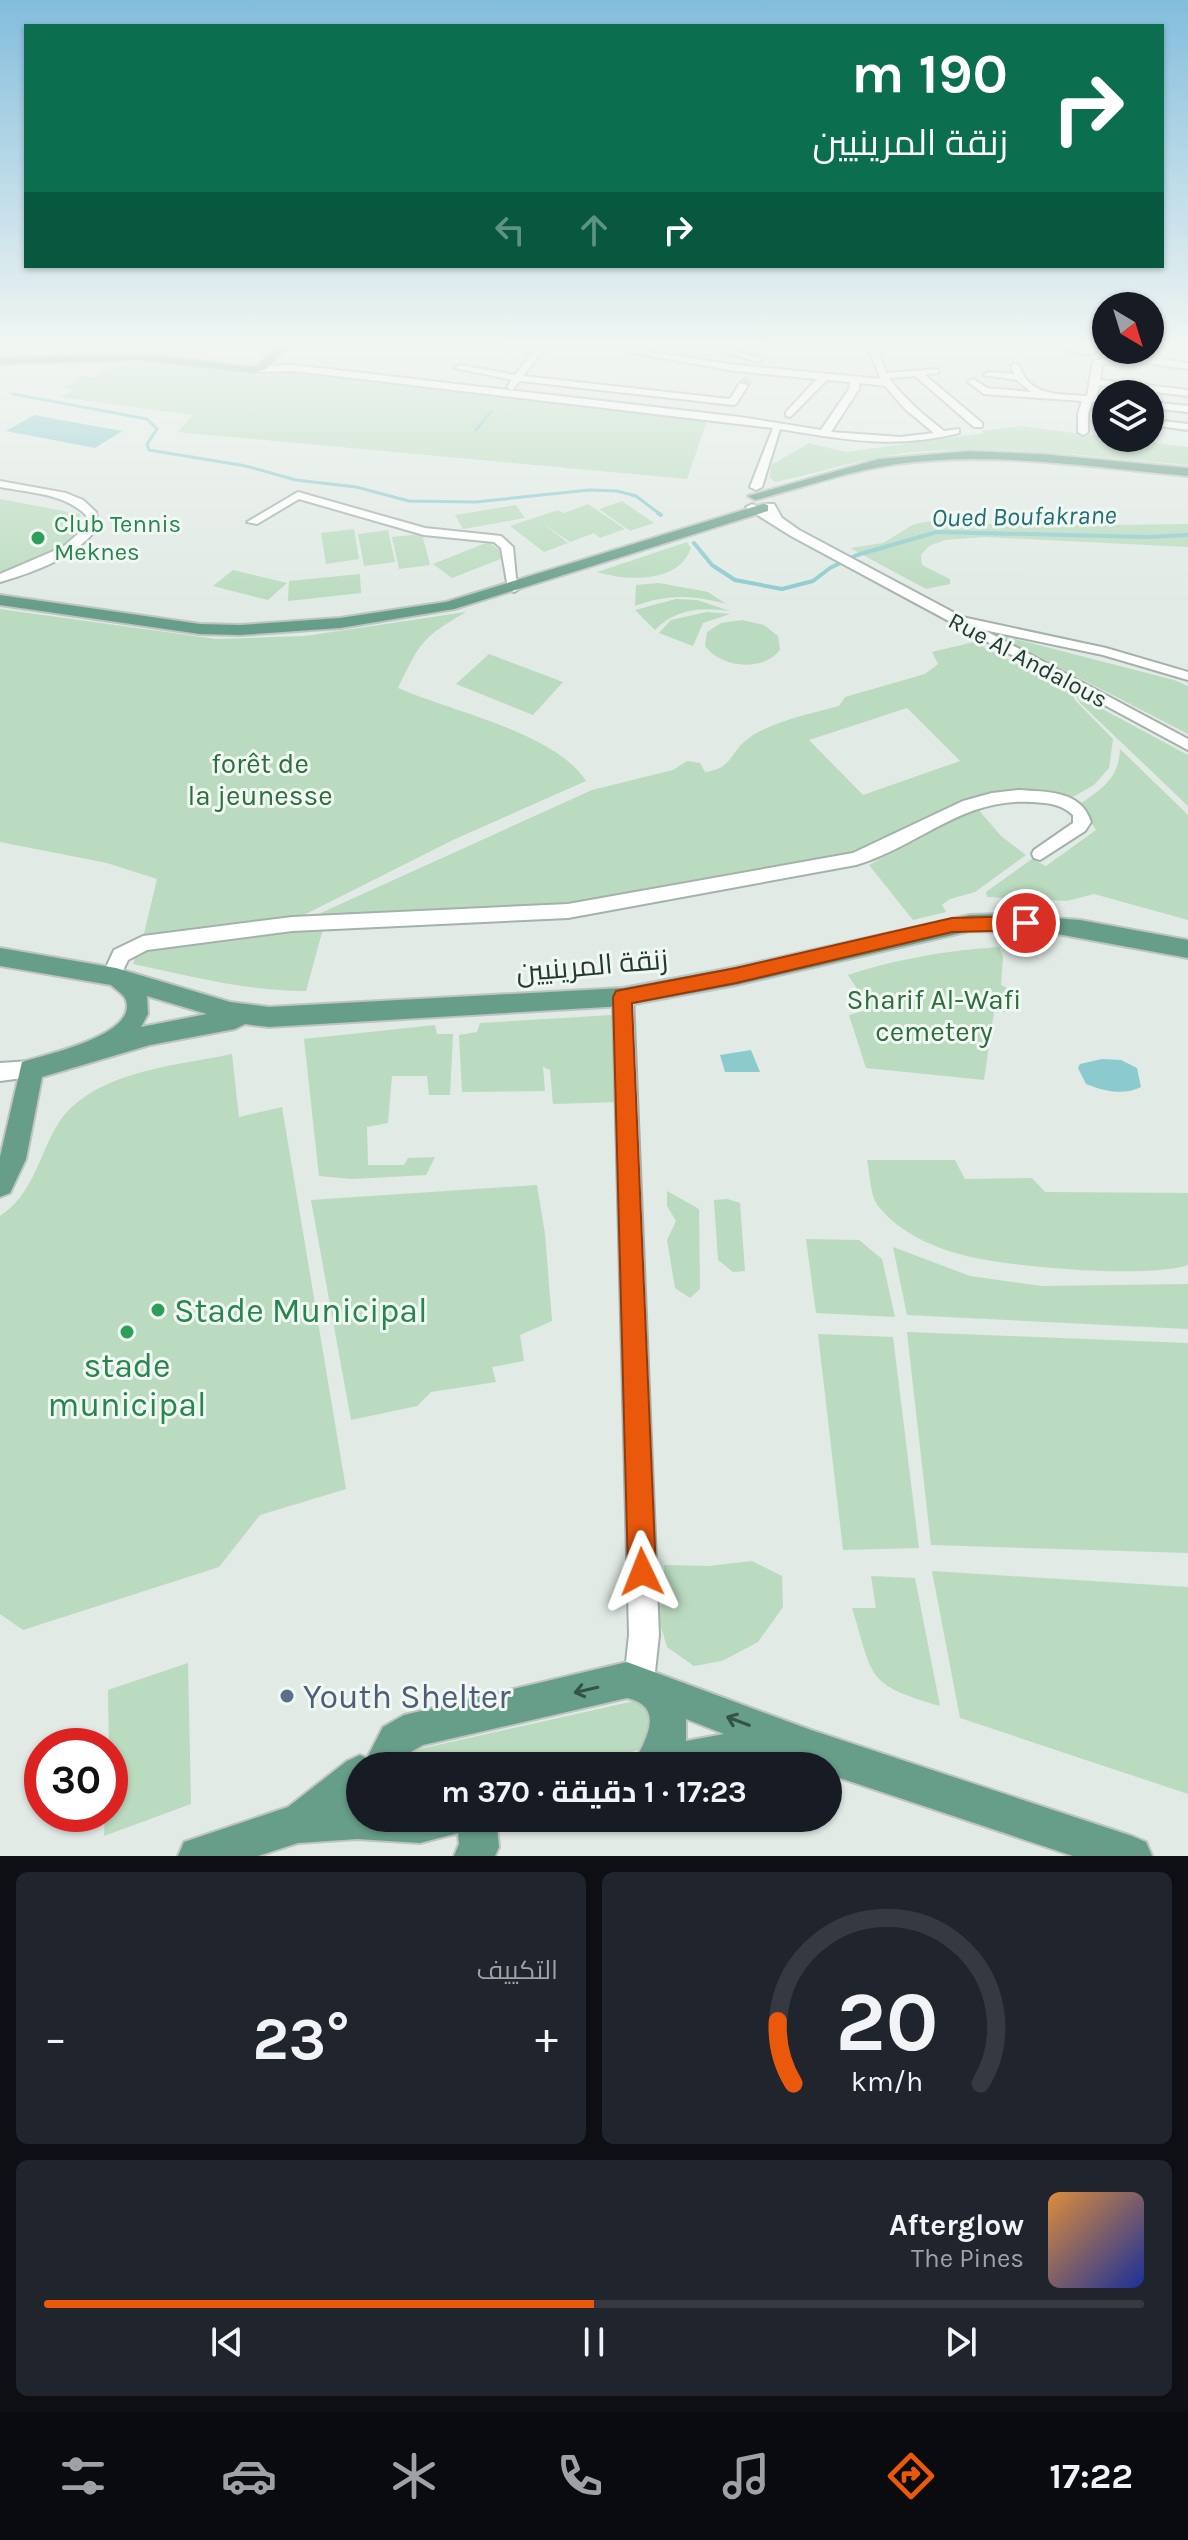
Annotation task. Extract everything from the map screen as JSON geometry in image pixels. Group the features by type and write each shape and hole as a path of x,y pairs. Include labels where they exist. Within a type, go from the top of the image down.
{"main road":[{"path":"0,600 175,626 240,630 340,623 412,613 512,583 858,467 934,456 1001,456 1188,472"},
{"path":"759,501 849,478 938,463 1004,463 1188,478"},
{"path":"0,589 172,615 247,619 381,607 512,583"},
{"name":"زنقة المرينيين","path":"0,957 114,977 230,1012 269,1017 623,997 736,976 970,923 1005,922 1075,928 1188,949"},
{"path":"93,1052 125,1031 139,1008 133,988 114,977"},
{"path":"0,1184 13,1159 31,1070 200,1023 269,1017"},
{"path":"390,1752 417,1728 627,1680 644,1683 811,1749 1132,1856"},
{"path":"644,1683 658,1694 669,1720 663,1752"},
{"path":"737,1752 811,1749"},
{"path":"298,1823 346,1785"},
{"path":"198,1856 298,1823 346,1820"}],"street":[{"path":"759,501 776,432"},
{"path":"808,432 883,443 953,432"},
{"path":"939,432 943,435"},
{"path":"0,484 77,500 90,512 92,519 89,530 67,552 0,578"},
{"path":"253,522 290,497 306,496 424,531 497,539 507,547 512,583"},
{"name":"Rue Al Andalous","path":"759,501 777,520 825,551 1188,745"},
{"path":"952,620 1068,643 1188,676"},
{"path":"114,977 121,955 143,943 292,924 568,911 856,859 875,852 959,806 988,798 1052,798 1069,803 1081,813 1083,822 1079,827 1040,854"},
{"path":"623,997 644,1683"},
{"path":"0,1072 31,1070"}],"green space":[{"path":"178,432 703,432 687,479"},
{"path":"983,432 1064,432 1092,435 1092,452 1164,452 1164,444 1188,447 1188,465 1047,452 941,450 873,458 775,482 770,478 771,465 809,443 846,452"},
{"name":"Club Tennis Meknes","path":"0,499 80,514 81,526 76,536 53,553 0,572"},
{"path":"622,501 654,523 630,531 599,509"},
{"path":"588,504 625,529 600,538 594,533 570,542 542,523 568,543 544,552 510,526 558,510 564,513"},
{"path":"516,505 525,518 463,529 455,515"},
{"path":"937,520 1015,526 1188,524 1188,547 984,537 945,540 929,546 921,555 922,565 950,579 950,584 926,589 850,548 883,543 914,524"},
{"path":"354,529 359,559 326,564 321,533"},
{"path":"388,530 395,562 364,566 358,534"},
{"path":"422,534 430,565 399,569 392,537"},
{"path":"488,542 508,556 452,578 433,564"},
{"path":"687,542 691,548 684,560 663,574 636,578 597,572"},
{"path":"233,570 287,583 268,600 213,586"},
{"path":"360,574 361,593 288,601 289,581"},
{"path":"659,583 708,592 726,604 680,597 635,606 636,585"},
{"path":"676,599 697,600 730,611 709,609 681,613 655,630 635,610"},
{"name":"forêt de la jeunesse","path":"0,609 216,639 305,636 466,612 423,643 398,688 527,737 551,749 571,764 586,781 453,840 278,928 143,938 157,879 107,863 0,842"},
{"path":"707,612 730,614 703,623 693,646 659,633 671,620"},
{"path":"742,620 764,625 778,636 780,650 763,662 742,664 721,659 705,646 707,632 721,623"},
{"path":"992,633 1188,686 1188,734"},
{"path":"974,642 1074,693 1074,699 1113,739 1109,768 1094,785 1071,798 1014,793 976,795 867,852 574,906 303,921 592,790 673,770 687,761 700,763 705,772 714,770 726,763 749,738 769,727 839,706 845,697 925,674 938,664 932,652","holes":["907,708 960,761 863,795 809,740"]},
{"path":"489,654 563,682 533,715 456,684"},
{"path":"1076,695 1188,755 1188,806 1080,703"},
{"path":"1120,749 1188,815 1188,920 1094,894 1067,901 987,897 986,892 1032,859 1046,866 1096,830 1080,804 1113,775"},
{"path":"977,808 1001,836 1026,855 975,892 950,899 942,905 946,912 913,920 869,865"},
{"path":"323,929 306,991 240,986 133,964 139,948"},
{"name":"Sharif Al-Wafi cemetery","path":"999,947 1003,957 1001,985 1007,988 1006,1012 994,1012 984,1080 866,1068 849,1015 870,1009 848,975 922,956"},
{"path":"612,1015 617,1102 553,1104 550,1070 543,1067 545,1091 462,1092 459,1035 477,1032 480,1023"},
{"path":"435,1025 437,1034 453,1034 450,1095 429,1095 427,1076 392,1076 388,1123 367,1127 368,1165 404,1165 408,1158 435,1157 426,1175 352,1179 319,1176 304,1039"},
{"name":"Stade Municipal","path":"232,1054 239,1117 282,1107 346,1489 260,1515 219,1567 23,1630 0,1614 0,1216 27,1188 55,1129 69,1110 88,1094 134,1074"},
{"path":"867,1160 955,1160 965,1179 1032,1178 1045,1192 1188,1193 1188,1265 1141,1271 1076,1270 1011,1264 951,1252 917,1237 887,1216 874,1197"},
{"path":"537,1185 545,1234 552,1321 520,1335 524,1361 492,1367 496,1382 431,1392 417,1406 351,1420 311,1200"},
{"path":"667,1191 699,1209 700,1289 690,1298 675,1288 667,1240 676,1221 667,1206"},
{"path":"727,1199 740,1203 745,1271 733,1272 718,1260 714,1200"},
{"path":"806,1239 859,1240 882,1259 895,1317 816,1313"},
{"path":"893,1247 970,1276 1042,1286 1188,1284 1188,1329 907,1315"},
{"path":"907,1332 1188,1343 1188,1553 931,1545"},
{"path":"818,1334 893,1337 919,1548 843,1550"},
{"path":"752,1561 782,1576 783,1607 758,1642 722,1661 694,1666 667,1647 656,1611 665,1599 664,1565 709,1566"},
{"path":"932,1571 1188,1587 1188,1794 960,1718"},
{"path":"871,1576 915,1578 940,1706 885,1684 870,1664 852,1608 876,1608"},
{"path":"188,1663 191,1804 128,1827 128,1728 109,1728 108,1690"},
{"path":"634,1701 645,1707 652,1728 642,1748 632,1752 413,1752"}],"water":[{"path":"9,432 121,432 95,448"},
{"path":"751,1050 760,1072 725,1072 720,1055"},
{"path":"1102,1059 1121,1060 1137,1068 1141,1087 1114,1092 1086,1084 1078,1068 1080,1064"}],"waterway":[{"name":"Oued Boufakrane","path":"155,432 147,444 149,450 246,466 296,480 356,487 409,501 476,502 589,490 617,491 636,496 661,515 658,513"},
{"name":"Oued Boufakrane","path":"694,543 712,565 735,580 782,589 813,581 830,568 857,555 937,532 1148,537 1188,535"}],"place":[{"name":"Club Tennis Meknes","path":"38,538"},
{"name":"Stade Municipal","path":"158,1310"},
{"name":"stade municipal","path":"127,1332"},
{"name":"Youth Shelter","path":"287,1696"}],"route":[{"path":"642,1572 623,997 736,976 952,925 1026,923"}]}
